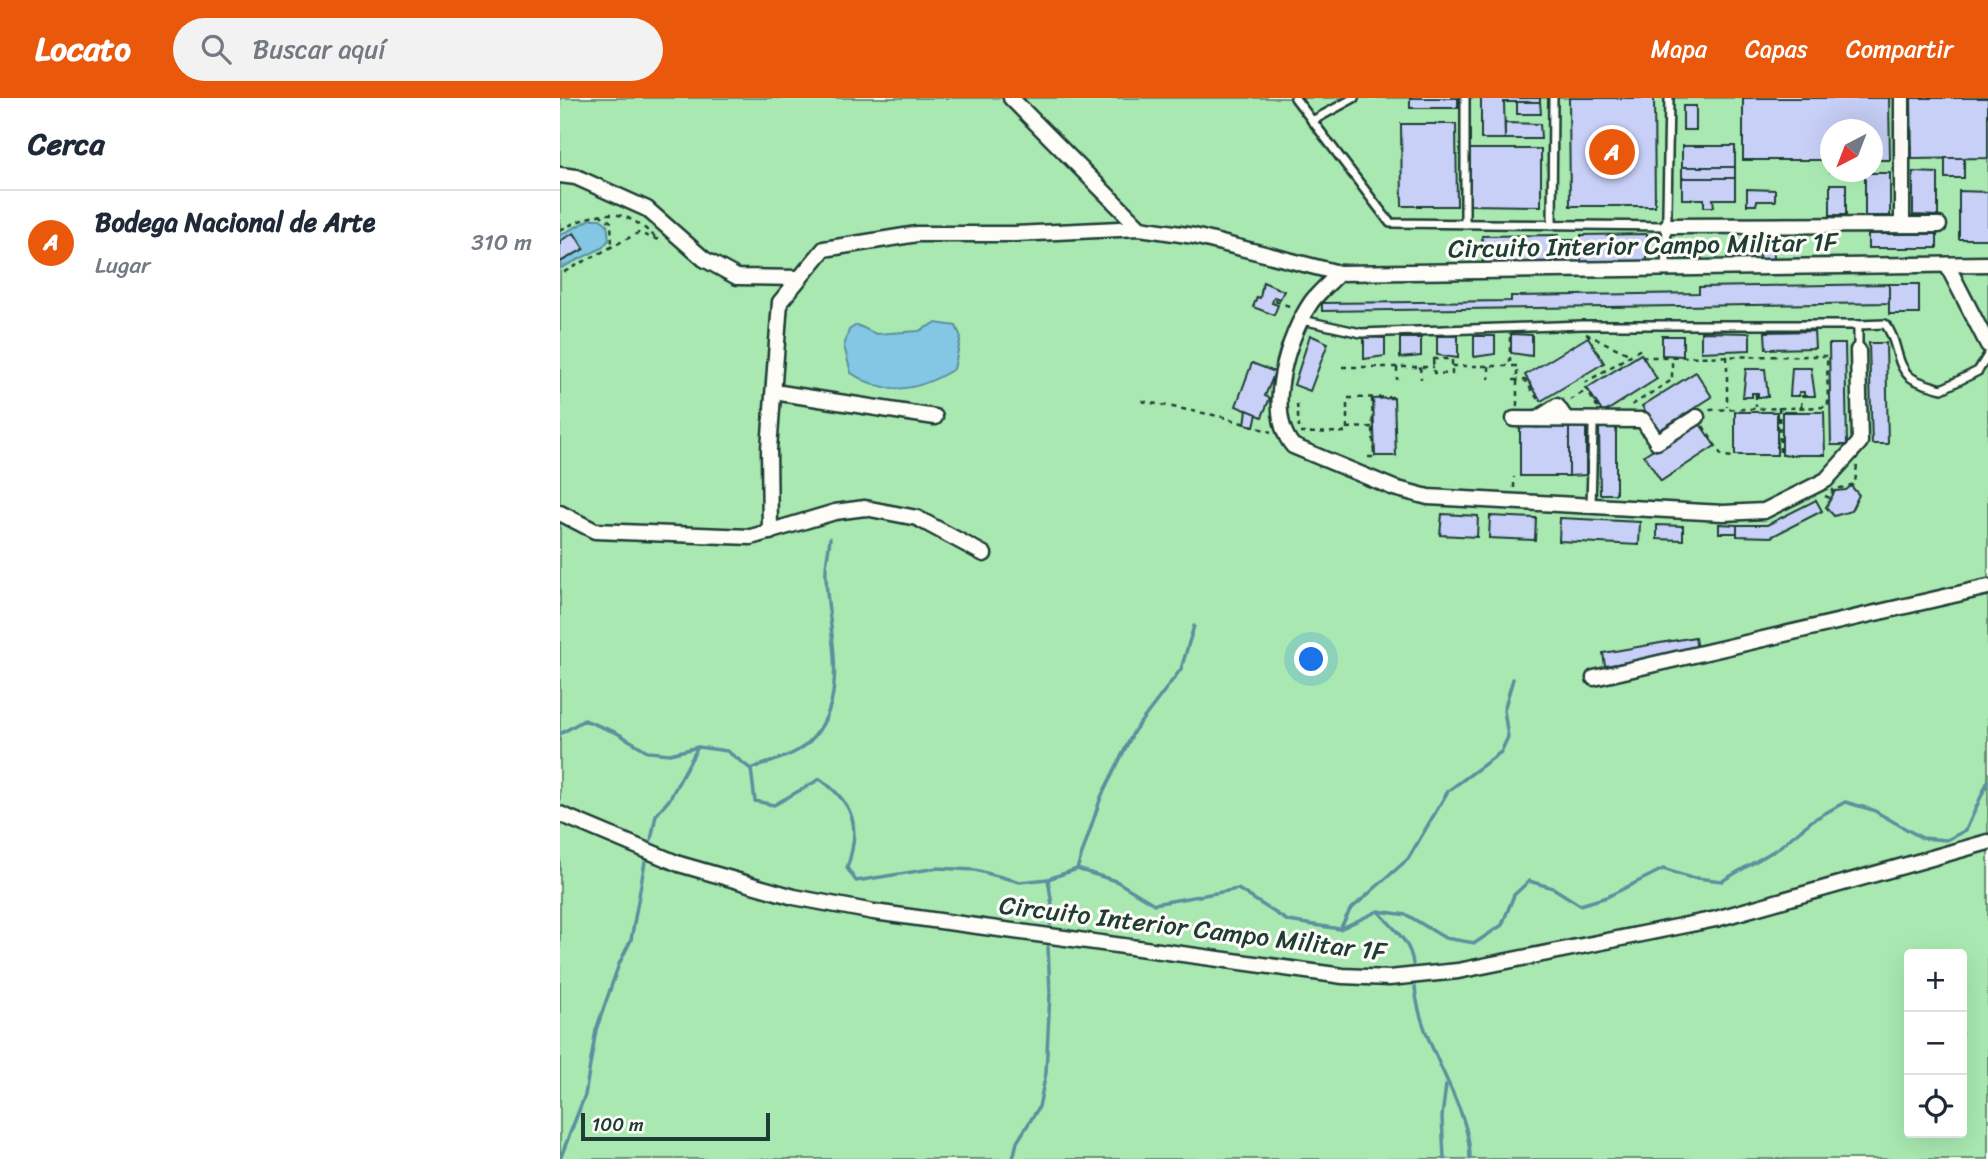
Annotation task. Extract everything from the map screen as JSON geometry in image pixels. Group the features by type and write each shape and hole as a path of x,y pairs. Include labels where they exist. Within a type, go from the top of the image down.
{"street":[{"path":"1011,98 1140,228"},
{"path":"1902,98 1902,225"},
{"path":"560,175 576,177 647,209 704,259 737,277 800,278"},
{"path":"1667,226 1939,225"},
{"name":"Circuito Interior Campo Militar 1F","path":"770,532 769,449 780,302 824,248 904,236 1140,228 1194,236 1339,274 1988,264"},
{"path":"1947,265 1988,345"},
{"path":"1339,274 1300,314 1285,355 1281,396 1284,435 1293,446 1394,488 1428,497 1723,513 1764,511 1826,480 1860,442 1858,350"},
{"path":"774,392 935,417"},
{"path":"1516,419 1552,415 1599,424 1643,421 1657,442 1697,417"},
{"path":"560,513 595,531 751,537 835,512 865,508 917,519 984,554"},
{"path":"1594,678 1988,587"},
{"name":"Circuito Interior Campo Militar 1F","path":"560,814 679,864 794,897 899,916 1343,975 1388,978 1458,971 1716,919 1988,842"}],"lane":[{"path":"1295,98 1390,223 1667,226"},
{"path":"1312,121 1354,98"},
{"path":"1465,98 1465,224"},
{"path":"1552,225 1553,98"},
{"path":"1666,268 1669,98"},
{"path":"1300,314 1361,333 1582,325 1885,324 1892,333 1901,366 1910,378 1942,389 1978,371 1988,355"},
{"path":"1858,325 1858,350"},
{"path":"1591,506 1599,424"}],"path":[{"path":"560,230 598,213 626,216 657,240"},
{"path":"598,213 611,222 612,246"},
{"path":"564,272 638,233 668,243 685,242"},
{"path":"1275,301 1300,314"},
{"path":"1582,325 1587,335 1631,355"},
{"path":"1510,328 1510,365"},
{"path":"1599,424 1583,384 1639,350 1644,357 1827,356 1828,407 1711,408 1697,417 1722,456 1736,457"},
{"path":"1727,356 1727,407"},
{"path":"1630,407 1672,380 1672,357"},
{"path":"1433,359 1452,359 1452,366 1452,374 1434,373 1433,359"},
{"path":"1420,366 1421,379"},
{"path":"1342,367 1434,366"},
{"path":"1452,366 1517,366 1516,419"},
{"path":"1489,366 1489,379"},
{"path":"1397,367 1398,380"},
{"path":"1515,380 1525,380 1552,415 1587,390"},
{"path":"1756,394 1756,407"},
{"path":"1801,395 1801,407"},
{"path":"1299,433 1347,432 1347,400 1398,397"},
{"path":"1368,457 1374,457 1372,398"},
{"path":"1142,401 1223,418 1274,433"},
{"path":"1297,404 1299,439"},
{"path":"1779,407 1780,457"},
{"path":"1347,428 1373,427"},
{"path":"1822,495 1830,498 1833,490 1846,489 1850,485 1853,487 1857,464 1854,462"},
{"path":"1514,477 1514,496"}],"green space":[{"path":"560,98 1988,98 1988,1159 560,1159"}],"water":[{"path":"591,219 600,219 607,224 609,240 602,248 561,268 560,262 584,249 574,233 560,241 560,235"},
{"path":"935,323 956,326 961,337 954,369 928,382 903,388 878,386 851,373 844,346 849,330 857,325 876,334 919,331"}],"building":[{"path":"1410,98 1458,98 1458,108 1410,108"},
{"path":"1481,98 1540,98 1540,102 1504,102 1505,139 1481,139"},
{"path":"1569,98 1654,98 1655,206 1570,206"},
{"path":"1743,98 1889,98 1890,160 1883,160 1883,119 1820,119 1820,160 1743,160"},
{"path":"1911,98 1988,98 1988,158 1912,159"},
{"path":"1517,102 1540,102 1541,114 1517,114"},
{"path":"1683,106 1696,106 1696,130 1683,130"},
{"path":"1505,123 1540,124 1541,139 1505,139"},
{"path":"1401,124 1456,124 1457,206 1402,206"},
{"path":"1682,146 1735,146 1735,167 1682,167"},
{"path":"1470,149 1541,149 1541,206 1470,205"},
{"path":"1945,158 1964,158 1964,178 1945,178"},
{"path":"1682,167 1735,167 1735,178 1682,178"},
{"path":"1913,172 1938,173 1938,216 1913,215"},
{"path":"1883,173 1890,173 1890,216 1865,216 1865,182 1883,182"},
{"path":"1682,178 1735,178 1735,199 1713,199 1714,207 1704,207 1704,199 1682,199"},
{"path":"1830,184 1846,184 1846,215 1830,215"},
{"path":"1747,189 1775,190 1775,201 1757,201 1756,205 1747,205"},
{"path":"1959,191 1988,192 1988,239 1959,239"},
{"path":"1758,231 1773,231 1774,261 1759,261"},
{"path":"574,233 584,249 560,262 560,241"},
{"path":"1647,234 1647,263 1581,264 1581,235"},
{"path":"1868,234 1937,234 1937,248 1868,248"},
{"path":"1558,235 1558,264 1483,265 1482,236"},
{"path":"1558,240 1581,240 1581,264 1558,264"},
{"path":"1687,248 1701,248 1702,263 1687,263"},
{"path":"1753,248 1753,261 1727,262 1727,256 1743,255 1743,249"},
{"path":"1263,282 1284,291 1280,299 1274,297 1272,303 1278,305 1274,315 1253,307 1257,297 1260,298"},
{"path":"1889,284 1919,284 1919,314 1889,314"},
{"path":"1889,284 1889,303 1322,311 1322,303 1511,301 1511,296 1699,293 1699,287"},
{"path":"1814,331 1815,348 1766,349 1765,332"},
{"path":"1701,332 1750,333 1750,350 1701,352"},
{"path":"1511,334 1532,335 1532,356 1511,353"},
{"path":"1310,335 1328,343 1310,391 1294,385"},
{"path":"1437,336 1458,336 1458,358 1437,355"},
{"path":"1474,336 1495,336 1495,354 1474,357"},
{"path":"1662,336 1683,336 1683,356 1662,355"},
{"path":"1364,337 1385,338 1385,356 1364,359"},
{"path":"1588,337 1604,363 1541,401 1525,375"},
{"path":"1400,338 1421,338 1421,356 1400,358"},
{"path":"1869,343 1886,343 1888,444 1872,444"},
{"path":"1829,344 1845,344 1847,445 1831,445"},
{"path":"1641,354 1657,379 1603,413 1587,388"},
{"path":"1252,363 1275,372 1265,396 1270,398 1262,417 1236,406"},
{"path":"1792,368 1811,368 1815,396 1804,396 1804,392 1799,392 1799,396 1790,396"},
{"path":"1746,369 1765,369 1768,397 1758,397 1758,393 1752,393 1752,397 1743,397"},
{"path":"1696,372 1712,397 1658,431 1642,406"},
{"path":"1394,398 1396,456 1375,456 1373,399"},
{"path":"1247,410 1257,414 1254,426 1245,424"},
{"path":"1735,412 1777,412 1777,455 1735,455"},
{"path":"1782,412 1824,412 1825,455 1782,455"},
{"path":"1698,421 1715,446 1661,481 1644,455"},
{"path":"1520,423 1569,423 1569,476 1520,476"},
{"path":"1569,423 1586,423 1586,475 1569,476"},
{"path":"1599,425 1616,425 1616,494 1600,494"},
{"path":"1851,486 1859,495 1851,511 1834,516 1826,507 1835,491 1846,490"},
{"path":"1816,500 1822,511 1771,537 1737,536 1737,525 1767,525"},
{"path":"1442,514 1478,516 1477,537 1440,535"},
{"path":"1490,516 1536,518 1535,540 1489,538"},
{"path":"1560,518 1640,522 1639,545 1559,541"},
{"path":"1719,524 1737,525 1737,533 1719,533"},
{"path":"1657,525 1683,526 1683,540 1657,539"},
{"path":"1695,637 1697,650 1605,666 1603,653"}],"waterway":[{"path":"751,769 803,747 822,725 830,705 834,685 833,640 826,571 830,538"},
{"path":"1077,869 1101,797 1134,731 1181,669 1194,626"},
{"path":"1340,929 1350,910 1408,859 1448,791 1501,752 1508,737 1504,710 1513,679"},
{"path":"560,734 584,720 617,733 649,752 670,754 698,747 727,751 751,769 755,801 774,805 820,779 841,798 852,818 854,840 847,868 856,881 937,868 975,870 1020,882 1048,879 1077,869 1116,881 1154,904 1238,889 1288,921 1340,929 1378,911 1407,915 1445,938 1475,943 1502,925 1514,895 1529,881 1553,888 1580,905 1607,897 1663,869 1688,877 1722,881 1777,849 1813,820 1845,802 1873,810 1922,838 1947,840 1966,830 1988,781"},
{"path":"651,840 656,815 669,800 698,747"},
{"path":"560,1159 585,1095 596,1030 619,964 631,940 645,862"},
{"path":"1048,879 1052,905 1050,924"},
{"path":"1379,912 1405,942 1413,964"},
{"path":"1013,1159 1017,1142 1039,1107 1046,1073 1050,993 1048,947"},
{"path":"1415,987 1426,1032 1463,1118 1470,1159"},
{"path":"1444,1159 1442,1117 1446,1085"}],"place":[{"name":"Bodega Nacional de Arte","path":"1612,152"}]}
